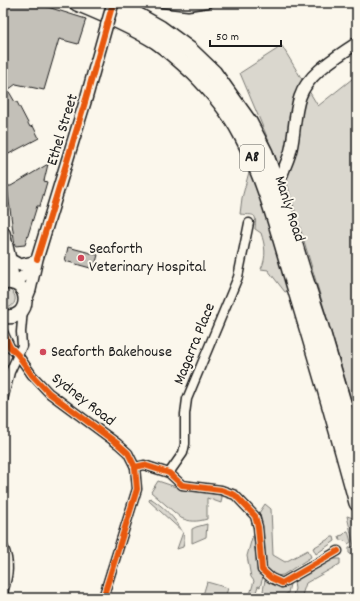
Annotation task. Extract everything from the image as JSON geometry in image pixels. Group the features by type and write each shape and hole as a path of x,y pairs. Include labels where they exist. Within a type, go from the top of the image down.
{"highway":[{"name":"Manly Road","path":"77,3 129,26 157,42 182,62 204,83 220,102 240,133 254,163 271,208 357,503"},
{"name":"Manly Road","path":"113,3 160,28 190,50 214,73 250,122 265,153 279,192 357,450"}],"main road":[{"path":"3,233 9,259 10,283 23,290 24,305 19,313 14,316 3,316"}],"street":[{"name":"Ethel Street","path":"24,305 30,290 35,261 95,69 113,3"},
{"path":"162,3 188,6 208,3"},
{"path":"279,192 280,178 290,154 298,103 303,89 323,67 357,43"},
{"path":"265,153 273,159 282,159 290,154"},
{"name":"Magarra Place","path":"169,473 183,453 185,444 185,414 188,399 238,277 249,223"},
{"path":"9,259 20,265 35,261"},
{"name":"Ethel Street","path":"10,283 25,275 35,261"},
{"path":"3,400 10,372 22,346 21,332 24,305"},
{"name":"Sydney Road","path":"3,332 10,347 18,355 32,375 49,393 118,444 128,453 135,467"},
{"path":"103,598 137,489 135,467 144,465 169,473 182,485 221,490 235,495 254,516 258,528 262,570 271,578 282,583 338,551"},
{"path":"3,546 7,556 9,571 3,593"}],"shaded area":[{"path":"282,46 318,106 357,75 357,419 287,184 240,73"},
{"path":"249,172 256,184 288,291 285,292 268,270 261,269 265,256 264,246 261,233 255,229 255,217 240,214 242,198"},
{"path":"3,290 10,290 14,294 15,301 10,307 3,307"},
{"path":"158,481 182,489 221,495 221,503 207,498 207,519 194,521 181,518 151,492"},
{"path":"150,498 168,513 182,531 149,501"},
{"path":"265,504 271,509 273,555 285,562 308,550 311,557 283,575 272,575 266,568 264,562 259,513"},
{"path":"347,516 353,518 357,537 357,561 356,558 349,553 349,548 354,546"},
{"path":"207,524 206,537 192,543 192,529"},
{"path":"347,531 351,542 348,544 345,541 340,540 339,536 343,535"},
{"path":"183,533 183,547 177,549"},
{"path":"253,534 257,562 263,577 254,598 249,598 254,581 251,577 247,556"},
{"path":"334,537 335,541 316,554 313,548"},
{"path":"331,559 340,559 340,564 306,583 301,598 292,598 295,589 295,578"},
{"path":"265,580 275,585 290,584 288,593 279,598 270,598 263,591"},
{"path":"207,582 228,588 225,598 202,598"}],"building":[{"path":"3,3 35,3 86,19 78,44 59,39 44,90 16,84 8,90 15,102 17,102 30,127 33,126 39,138 3,157"},
{"path":"48,164 44,181 47,182 40,206 37,206 25,245 15,246 7,186 11,186"},
{"name":"Seaforth Veterinary Hospital","path":"68,247 98,255 94,269 65,261"}],"cycle path":[{"path":"37,259 86,99 113,3"},
{"path":"3,332 10,347 18,355 32,375 49,393 118,444 128,453 135,467 137,489 103,598"},
{"path":"135,467 144,465 169,473 182,485 221,490 235,495 255,516 258,527 262,570 271,578 282,583 338,551"}],"place":[{"name":"Seaforth Veterinary Hospital","path":"81,258"},
{"name":"Seaforth Bakehouse","path":"43,352"}]}
